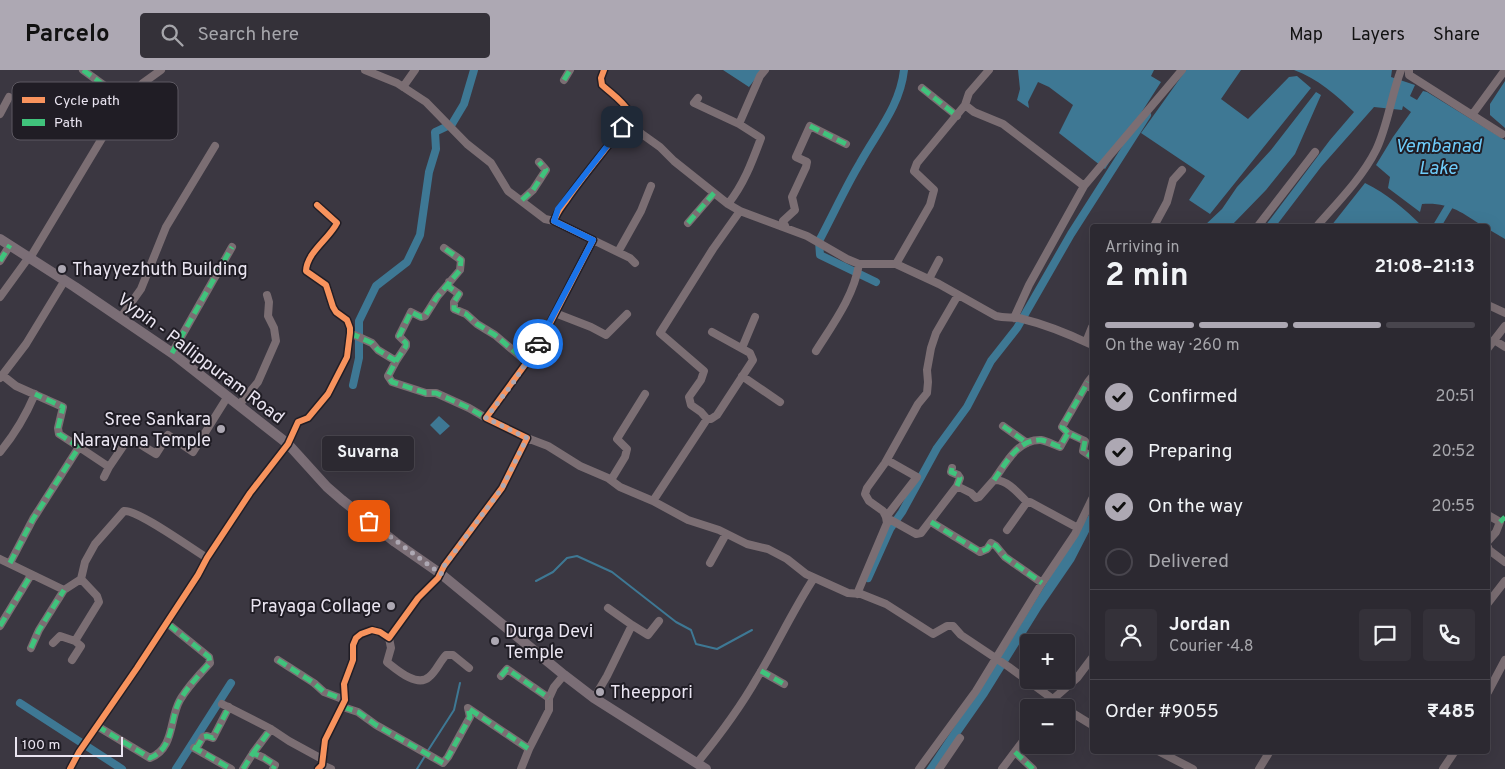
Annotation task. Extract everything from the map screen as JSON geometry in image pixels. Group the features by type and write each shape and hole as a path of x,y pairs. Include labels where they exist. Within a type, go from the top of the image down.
{"main road":[{"name":"Vypin - Pallippuram Road","path":"0,239 172,352 288,444 327,486 395,542 441,574 564,675 594,698 702,766"}],"street":[{"path":"83,70 100,82"},
{"path":"144,82 161,70"},
{"path":"365,70 403,87 426,102 445,123 491,163 508,191 545,219 554,221 618,252 635,263"},
{"path":"403,87 415,70"},
{"path":"564,80 570,70"},
{"path":"554,221 558,209 628,119 630,113 615,94 602,85 601,78 604,70"},
{"path":"739,124 760,76 765,70"},
{"path":"896,264 930,205 934,190 914,171 921,158 957,116 965,104 969,93 989,70"},
{"path":"1019,319 1029,285 1084,186 1182,70"},
{"path":"1409,70 1409,75 1502,134"},
{"path":"1472,115 1505,70"},
{"path":"1319,224 1369,162 1381,137 1400,72"},
{"path":"922,88 957,116"},
{"path":"0,114 9,97"},
{"path":"698,98 694,103 739,124 760,138 750,168 728,204"},
{"path":"965,104 974,112 1003,124 1084,186"},
{"path":"628,119 639,132 660,147 674,161 728,204 740,211 786,228 859,264 896,264 996,316 1005,319 1019,319 1056,329 1089,343"},
{"path":"786,228 783,221 795,210 792,196 806,168 806,162 796,157 810,126 846,144"},
{"path":"0,297 30,258 101,140"},
{"path":"121,317 141,290 166,227 215,146"},
{"path":"1260,224 1315,152"},
{"path":"522,200 533,190 546,170 539,162"},
{"path":"1155,224 1167,202 1174,180 1182,170"},
{"path":"618,252 641,211 651,186"},
{"path":"688,224 714,193"},
{"path":"317,206 337,224 319,245 307,264 306,271 326,285 333,307 336,312 347,320 353,334 372,343 378,350 396,361"},
{"path":"707,419 702,412 691,405 689,397 701,380 704,371 660,333 713,248 740,211"},
{"path":"486,418 527,362 593,240"},
{"path":"0,262 10,245"},
{"path":"172,352 232,246"},
{"path":"444,248 461,260 460,270 431,304 425,316 421,317 411,312 408,315 399,336 406,343 406,346 388,376 392,382 426,393 436,393 469,408 527,438 548,446 580,466 688,520 719,530 747,544 774,552 814,578 848,593 862,594 886,604 933,634 947,626 953,626 961,635 1009,667 1051,699"},
{"path":"929,280 939,260"},
{"path":"816,351 857,279 859,264"},
{"path":"65,280 26,344 1,376 16,386 63,407 58,428 59,434 109,467"},
{"path":"449,282 449,287 459,294 454,302 454,309 466,314 477,324 495,335 527,362"},
{"path":"239,405 258,382 276,341 274,328 268,316 269,302 267,295"},
{"path":"952,468 951,472 960,478 957,486 921,533 916,534 891,521 880,508 869,501 865,494 926,393 928,382 927,370 931,348 936,333 958,295"},
{"path":"1490,306 1504,311"},
{"path":"555,312 606,335 627,314"},
{"path":"742,348 755,318"},
{"path":"1490,345 1505,326"},
{"path":"707,419 712,419 717,415 753,360 750,353 712,332"},
{"path":"70,769 79,752 167,623 250,493 288,444 298,422 308,418 328,394 347,357 353,334"},
{"path":"1494,340 1505,346"},
{"path":"742,376 780,402"},
{"path":"1090,379 1062,427 1068,433 1085,441 1083,451 1090,456"},
{"path":"0,452 26,415 35,394"},
{"path":"611,480 625,457 627,449 617,439 645,394"},
{"path":"104,477 128,439 156,454 168,435 193,452 228,396"},
{"path":"653,501 707,419"},
{"path":"1003,426 1027,443"},
{"path":"957,486 971,493 976,498 979,497 1024,443 1040,440 1060,447 1068,433"},
{"path":"389,638 418,598 441,574 449,559 502,488 527,438"},
{"path":"10,563 33,520 79,447"},
{"path":"857,594 891,521 918,477 887,460"},
{"path":"994,480 1000,480 1015,490 1027,502 1078,528"},
{"path":"1007,530 1027,502"},
{"path":"919,769 976,691 1078,528 1090,503"},
{"path":"31,648 64,590 81,579 85,562 95,544 124,511 128,510 141,516 207,558"},
{"path":"1490,516 1503,519 1490,539"},
{"path":"931,522 980,552 986,549 989,544 993,544 1004,557 1042,583"},
{"path":"710,563 726,534"},
{"path":"1490,551 1505,562"},
{"path":"0,558 64,590"},
{"path":"0,626 3,613 31,575"},
{"path":"702,766 761,671 814,578"},
{"path":"75,641 99,602 98,596 81,579"},
{"path":"1490,600 1505,581"},
{"path":"608,608 648,635 659,621"},
{"path":"97,726 150,758 158,755 171,733 179,701 210,663 209,657 167,623"},
{"path":"594,698 632,625"},
{"path":"321,764 326,740 344,704 344,684 353,660 353,645 356,638 361,634 372,630 380,632 389,638 391,648 387,662 415,680 422,681 429,677 446,655 453,655 469,668"},
{"path":"53,643 60,636 75,641 81,646 72,660"},
{"path":"278,660 376,725 442,763 448,757 470,717 468,708 529,749"},
{"path":"1490,688 1505,660"},
{"path":"1053,699 1077,678 1090,661"},
{"path":"502,676 507,669 550,698"},
{"path":"761,671 784,684"},
{"path":"521,769 529,749 550,710 550,698 554,687 564,675"},
{"path":"231,769 195,748 204,737 212,738 225,706 271,729 331,769"},
{"path":"1075,714 1090,724"},
{"path":"243,769 271,729"},
{"path":"939,769 960,738"},
{"path":"1002,769 1020,745"},
{"path":"1015,752 1033,769"},
{"path":"253,753 275,765 273,769"},
{"path":"1164,754 1193,769"},
{"path":"1259,769 1268,754"},
{"path":"1443,769 1452,754"}],"water":[{"path":"723,70 762,70 749,87"},
{"path":"1018,70 1154,70 1151,76 1161,82 1105,169 1059,133 1073,105 1049,87 1038,82 1028,102 1029,108 1017,100 1020,89"},
{"path":"1186,70 1241,70 1221,99 1248,119 1289,77 1297,76 1311,88 1210,214 1189,200 1205,176 1141,133"},
{"name":"Vembanad Lake","path":"1294,70 1392,70 1391,77 1415,85 1410,96 1417,100 1423,91 1427,92 1505,140 1505,239 1490,230 1490,224 1480,224 1447,206 1422,204 1420,212 1388,188 1390,177 1376,165 1411,112 1403,106 1402,110 1374,107 1321,167 1278,224 1267,224 1330,140 1354,112 1334,94 1302,73"},
{"path":"1505,81 1505,128 1490,115 1490,104"},
{"path":"1316,92 1321,95 1295,154 1266,190 1233,224 1206,224 1222,209 1237,187 1271,150"},
{"path":"1365,183 1395,202 1420,224 1333,224"},
{"path":"439,416 450,426 440,435 430,425"},
{"path":"1090,513 1090,530 1074,561 1025,634 1020,634 1020,643 987,696 936,769 926,769 991,672"}],"waterway":[{"path":"353,385 359,358 359,321 376,286 407,262 420,235 429,172 436,149 435,132 452,124 464,104 474,70"},
{"path":"876,282 820,255 819,241 855,172 893,107 902,83 904,70"},
{"path":"868,578 890,529 902,512 937,448 967,407 991,361 1017,328 1071,234 1147,115"},
{"path":"1438,224 1449,206"},
{"path":"536,581 553,572 567,558 577,556 612,572 676,622 691,630 696,644 717,649 752,630"},
{"path":"176,769 231,683"},
{"path":"427,752 454,710 460,683"},
{"path":"20,703 122,769"},
{"path":"417,769 425,756"}],"marked path":[{"path":"83,70 100,82"},
{"path":"564,80 570,70"},
{"path":"922,88 957,116"},
{"path":"810,126 846,144"},
{"path":"522,200 533,190 546,170 539,162"},
{"path":"688,223 714,193"},
{"path":"0,261 10,245"},
{"path":"172,353 232,247"},
{"path":"396,361 406,346 406,343 399,336 411,312 421,317 425,316 437,297 460,270 461,260 444,248"},
{"path":"449,282 449,287 459,294 454,302 454,309 466,314 477,324 495,335 527,362"},
{"path":"350,333 372,343 378,350 396,361 388,376 392,382 426,393 436,393 486,418"},
{"path":"1068,433 1062,427 1088,382"},
{"path":"10,563 33,519 79,447 59,434 58,428 63,407 35,394"},
{"path":"1003,426 1027,443"},
{"path":"994,480 1013,453 1026,443 1033,441 1041,440 1060,447 1068,433 1085,441 1083,451 1090,456"},
{"path":"952,468 951,472 960,478 957,486"},
{"path":"1500,522 1505,517"},
{"path":"931,522 980,552 987,549 991,543 1005,557 1042,583"},
{"path":"0,626 31,575"},
{"path":"31,648 39,630 64,590"},
{"path":"97,726 150,758 164,747 168,740 180,700 190,685 210,663 209,657 167,623"},
{"path":"278,660 314,683 324,692 345,700"},
{"path":"501,676 507,669 549,698"},
{"path":"761,671 784,684"},
{"path":"196,749 203,737 213,738 229,707"},
{"path":"343,707 358,712 376,725 443,763 470,717 468,708 529,749"},
{"path":"253,753 271,729"},
{"path":"193,747 231,769"},
{"path":"1015,752 1033,769"},
{"path":"243,769 253,753 275,765 273,769"}],"cycle path":[{"path":"318,769 322,765 325,740 345,700 344,684 353,660 353,645 356,638 372,630 380,632 389,638 418,598 438,578 444,566 502,488 527,438 486,418 527,362 548,327 593,240 554,221 560,209 621,129 630,113 621,101 602,85 601,78 604,70"},
{"path":"70,769 79,752 137,668 250,493 288,444 298,422 308,418 328,394 347,357 350,333 347,320 336,312 326,285 306,271 310,258 337,223 317,205"}],"way so far":[{"path":"369,521 441,574 444,566 502,488 527,438 486,418 513,383 538,344"}],"place":[{"name":"Thayyezhuth Building","path":"62,269"},
{"name":"Sree Sankara Narayana Temple","path":"221,429"},
{"name":"Suvarna","path":"369,521"},
{"name":"Prayaga Collage","path":"391,606"},
{"name":"Durga Devi Temple","path":"495,641"},
{"name":"Theeppori","path":"600,692"}],"route":[{"path":"538,344 593,240 554,221 558,209 622,127"}]}
